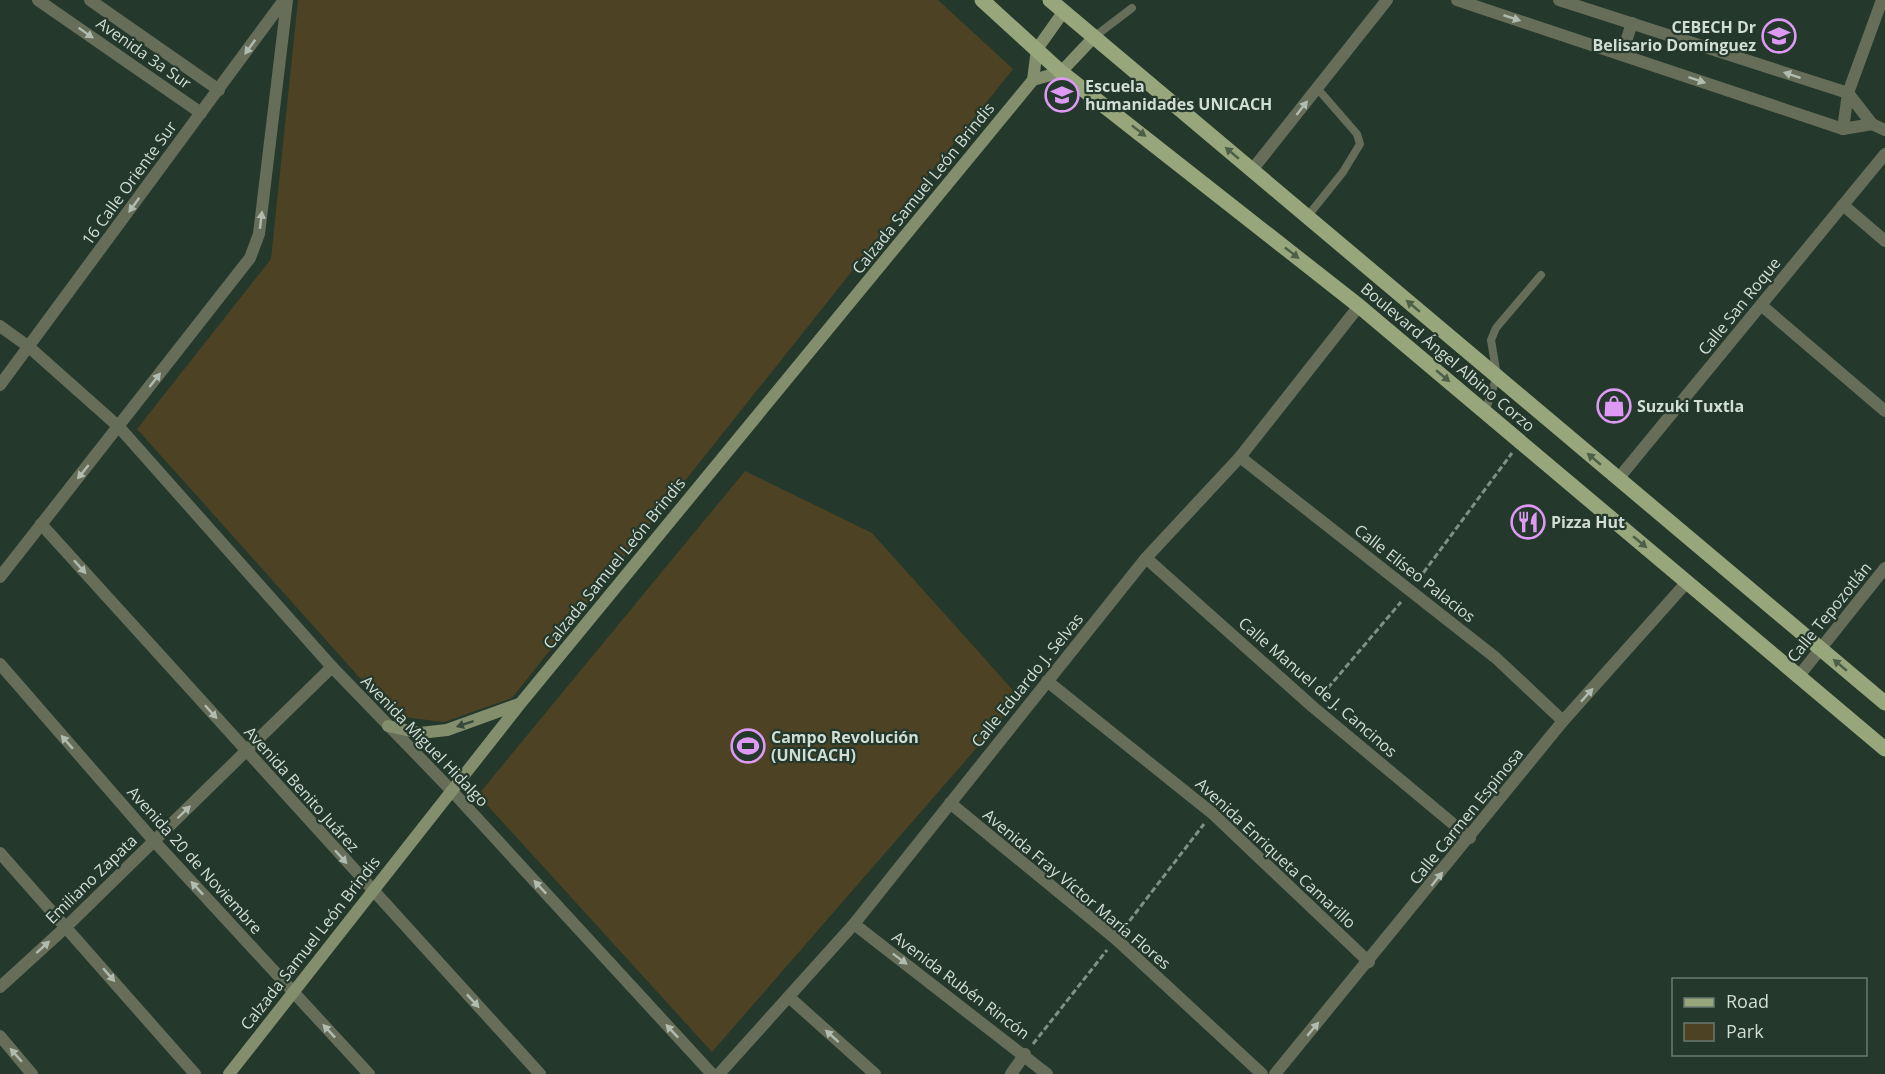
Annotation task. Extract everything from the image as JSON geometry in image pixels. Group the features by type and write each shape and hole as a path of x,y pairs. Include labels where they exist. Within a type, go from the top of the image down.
{"main road":[{"name":"Boulevard Ángel Albino Corzo","path":"982,0 1061,72 1359,306 1885,749"},
{"name":"Boulevard Ángel Albino Corzo","path":"1050,0 1885,703"}],"street":[{"name":"Avenida 3a Sur","path":"38,0 56,5 201,113"},
{"name":"Avenida 3a Sur","path":"90,0 219,90"},
{"name":"16 Calle Oriente Sur","path":"0,385 286,0"},
{"path":"0,577 250,258 259,234 286,0"},
{"path":"1252,170 1387,0"},
{"path":"1457,0 1843,129 1872,124"},
{"path":"1559,0 1848,93 1872,124 1885,130"},
{"path":"1843,129 1848,93 1882,0"},
{"path":"1064,12 1037,49 1033,80 1061,72 1094,37"},
{"path":"1622,54 1632,23"},
{"name":"Calzada Samuel León Brindis","path":"230,1074 371,891 520,704 1033,80"},
{"name":"Calle San Roque","path":"1618,479 1885,154"},
{"path":"1843,205 1885,241"},
{"path":"1761,305 1885,411"},
{"name":"Calle Eduardo J. Selvas","path":"719,1074 790,998 854,924 1146,558 1240,457 1359,306"},
{"name":"Avenida Miguel Hidalgo","path":"0,326 30,347 119,427 332,667 451,790 712,1074"},
{"name":"Calle Elíseo Palacios","path":"1240,457 1496,658 1563,721"},
{"name":"Avenida Benito Juárez","path":"41,524 371,891 540,1074"},
{"name":"Calle Manuel de J. Cancinos","path":"1146,558 1313,707 1470,838"},
{"name":"Calle Tepozotlán","path":"1798,677 1885,568"},
{"name":"Calle Carmen Espinosa","path":"1275,1074 1369,962 1563,721 1688,582"},
{"name":"Avenida 20 de Noviembre","path":"0,664 154,841 369,1074"},
{"name":"Emiliano Zapata","path":"0,987 67,926 332,667"},
{"name":"Avenida Enriqueta Camarillo","path":"1047,681 1212,813 1369,962"},
{"path":"388,726 420,732 447,730 520,704"},
{"name":"Avenida Fray Víctor María Flores","path":"950,803 1116,939 1262,1074"},
{"path":"0,853 67,926 195,1074"},
{"name":"Avenida Rubén Rincón","path":"854,924 1025,1054 1047,1074"},
{"path":"790,998 875,1074"},
{"path":"0,1036 32,1074"},
{"path":"1011,1074 1025,1054"}],"lane":[{"path":"1094,37 1132,8"},
{"path":"1307,217 1343,172 1360,144 1357,134 1317,88"},
{"path":"1485,412 1497,376 1491,340 1496,328 1541,275"}],"path":[{"path":"1313,707 1410,590 1520,442"}],"green space":[{"path":"298,0 938,0 1013,69 512,698 444,722 394,716 137,429 271,259"},
{"name":"Campo Revolución (UNICACH)","path":"745,471 872,533 1020,698 712,1052 478,795"}],"place":[{"name":"CEBECH Dr Belisario Domínguez","path":"1779,36"},
{"name":"Escuela humanidades UNICACH","path":"1062,95"},
{"name":"Suzuki Tuxtla","path":"1614,406"},
{"name":"Pizza Hut","path":"1528,522"},
{"name":"Campo Revolución (UNICACH)","path":"748,746"}]}
